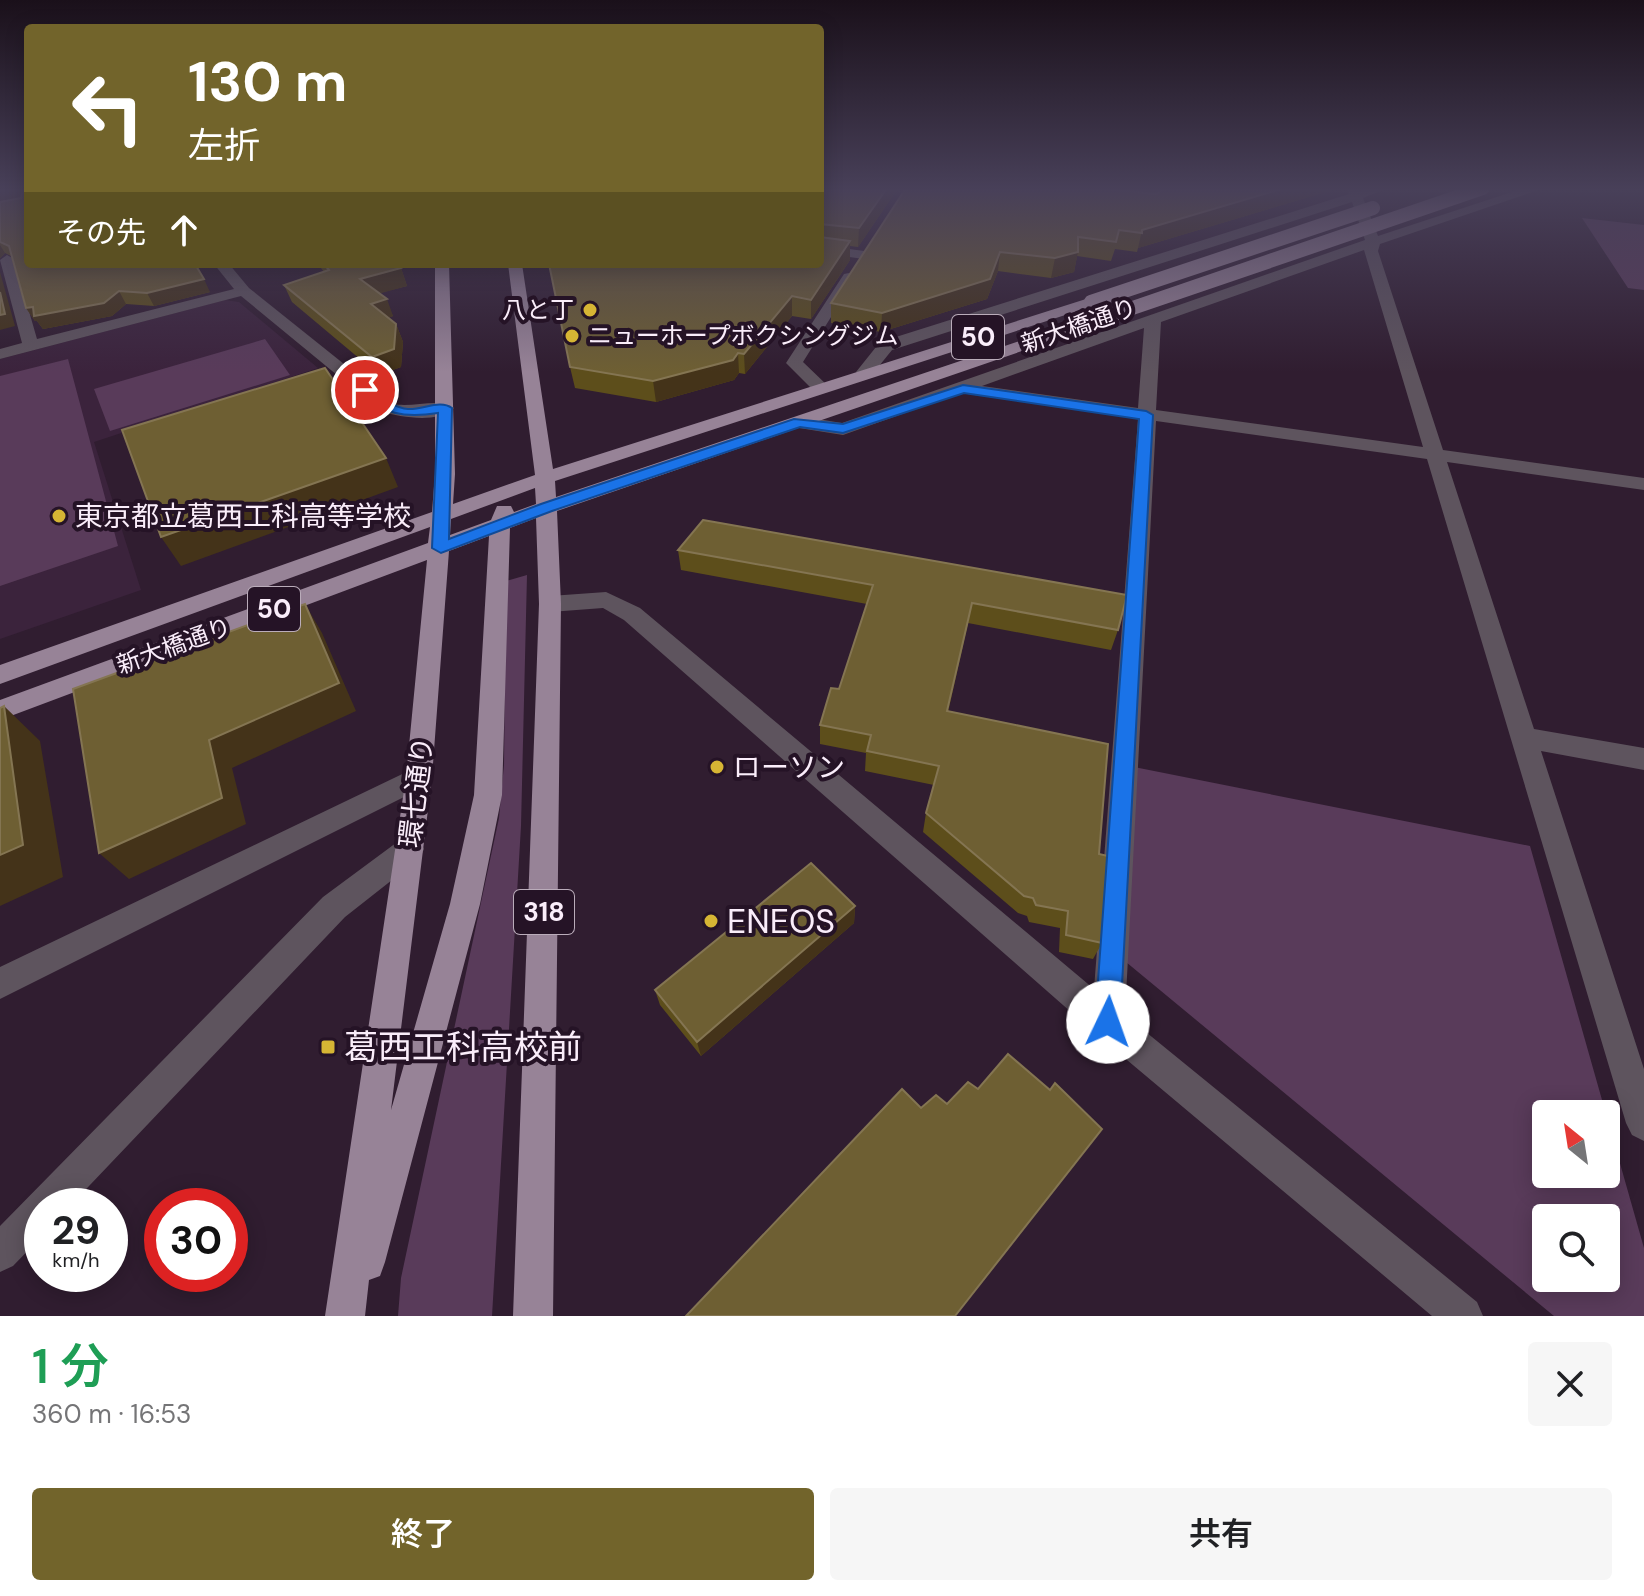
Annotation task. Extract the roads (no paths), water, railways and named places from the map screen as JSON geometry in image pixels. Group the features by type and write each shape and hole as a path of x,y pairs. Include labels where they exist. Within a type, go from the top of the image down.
{"main road":[{"name":"新大橋通り","path":"546,492 820,387 1091,302 1237,249"},
{"name":"新大橋通り","path":"0,675 442,515 546,492 799,422 1304,249"},
{"name":"環七通り","path":"348,1316 419,777 441,548 445,408 442,268"},
{"name":"318","path":"516,268 546,492 550,604 533,1316"},
{"path":"348,1316 465,904 488,795 500,525 514,497 546,492"},
{"name":"新大橋通り","path":"0,710 500,525"}],"street":[{"path":"820,387 794,363 867,249"},
{"path":"865,372 886,346 1182,249"},
{"path":"799,422 843,429 1352,249"},
{"path":"1371,249 1644,1123"},
{"path":"824,250 864,255"},
{"path":"8,259 31,346"},
{"path":"224,268 244,291 388,408 409,413 445,408"},
{"path":"0,354 244,291"},
{"path":"1108,1022 1153,320"},
{"path":"963,389 1644,484"},
{"path":"550,604 606,600 632,614 1108,1022 1463,1316"},
{"path":"1525,738 1644,759"},
{"path":"0,983 419,777"},
{"path":"63,1188 334,907 410,849"},
{"path":"0,1253 24,1228"}],"place":[{"name":"八と丁","path":"590,310"},
{"name":"ニューホープボクシングジム","path":"572,336"},
{"name":"東京都立葛西工科高等学校","path":"59,516"},
{"name":"ローソン","path":"717,767"},
{"name":"ENEOS","path":"711,921"},
{"name":"葛西工科高校前","path":"328,1047"}]}
